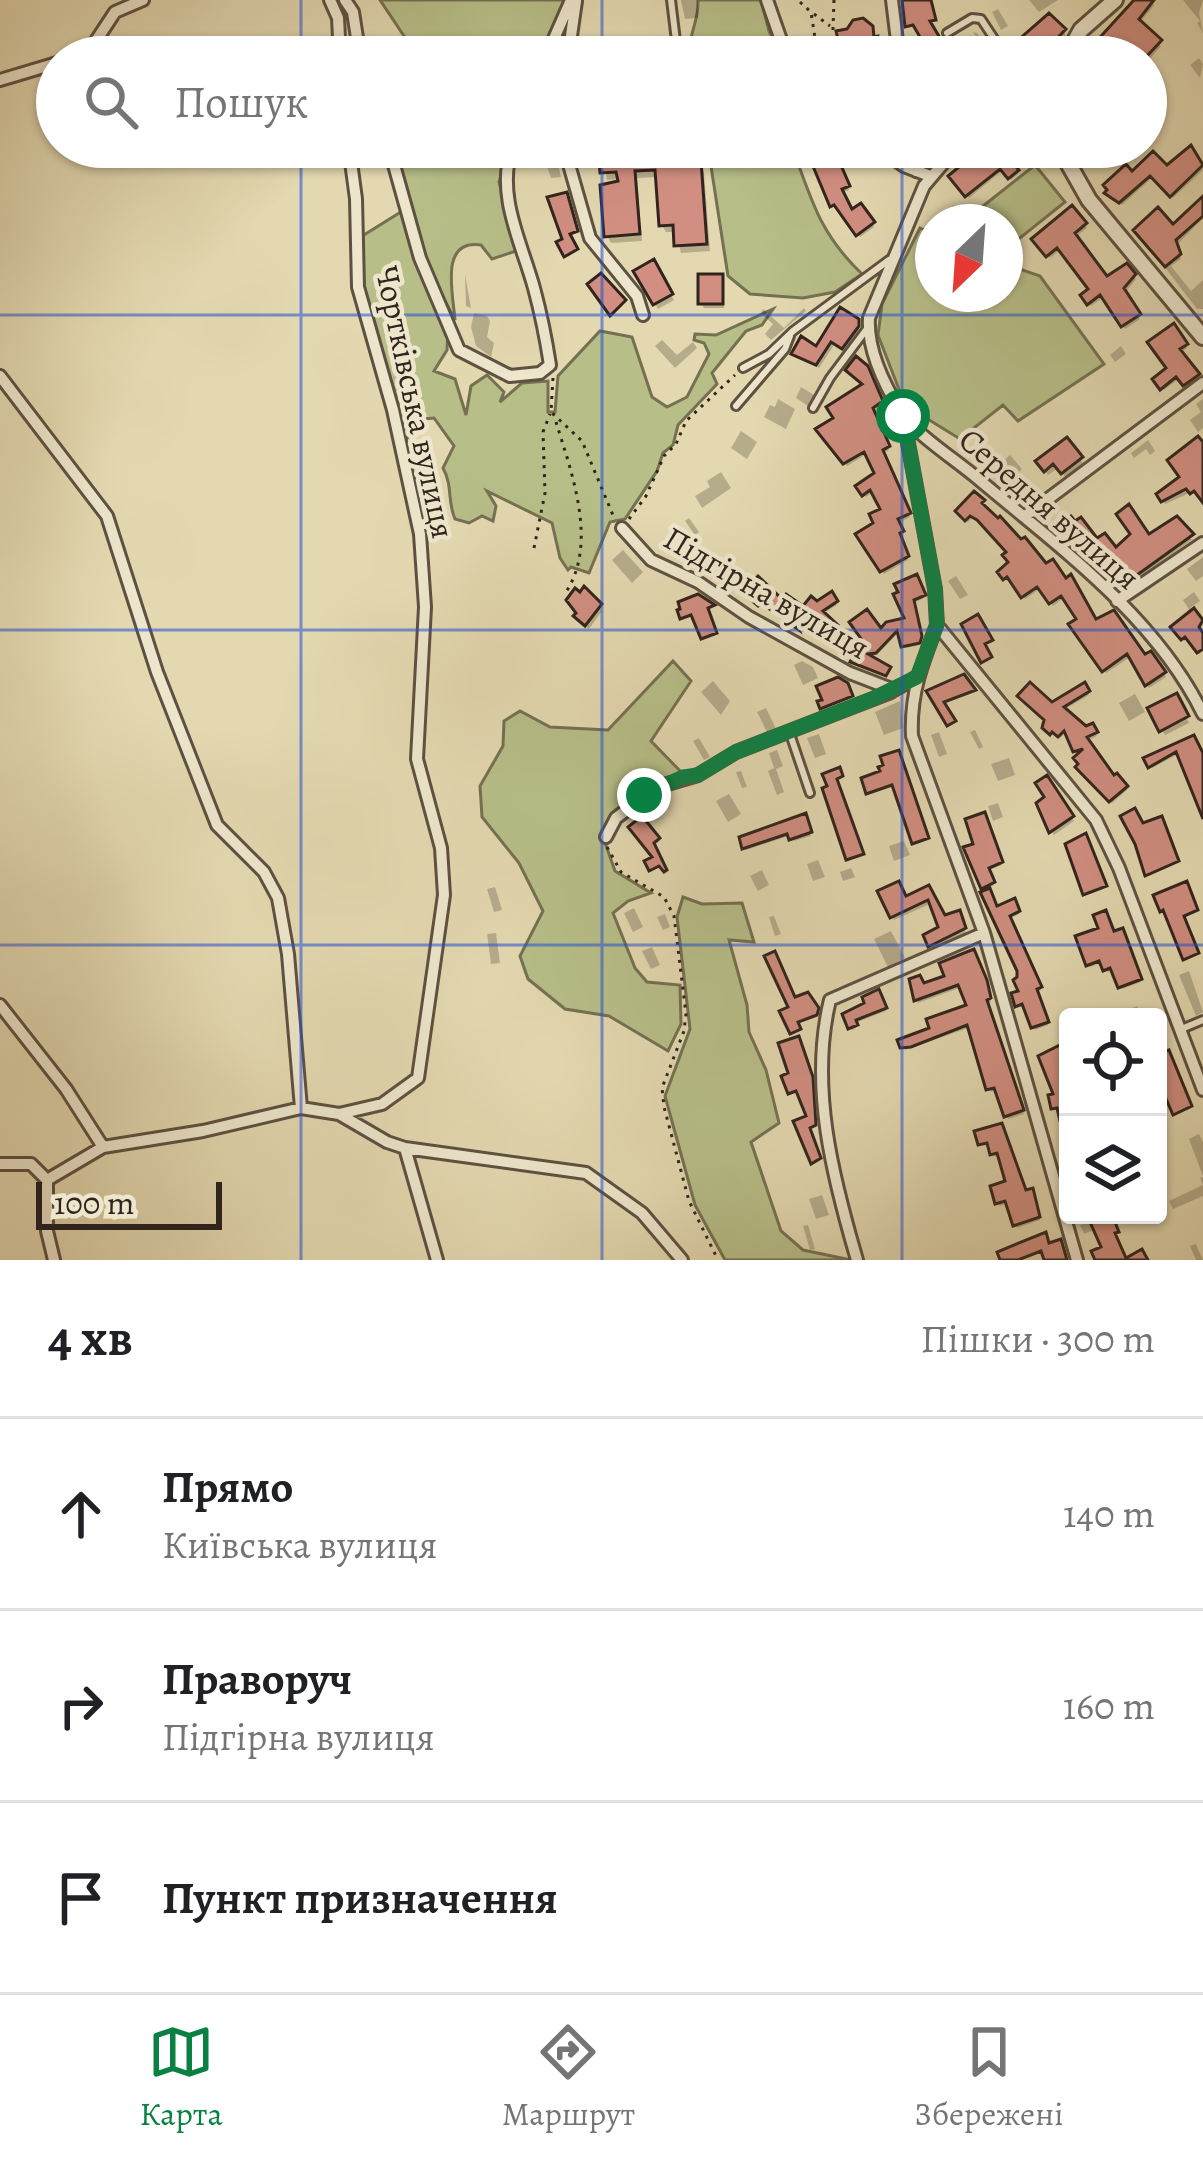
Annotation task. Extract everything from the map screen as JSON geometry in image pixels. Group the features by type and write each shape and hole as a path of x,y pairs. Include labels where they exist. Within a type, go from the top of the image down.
{"street":[{"path":"100,36 116,12 143,0"},
{"path":"330,0 339,36"},
{"path":"345,0 353,12 357,36"},
{"path":"556,36 573,0"},
{"path":"570,36 573,0"},
{"path":"767,0 780,36"},
{"path":"892,0 896,36"},
{"path":"1081,36 1115,0"},
{"path":"0,80 36,69"},
{"name":"Чортківська вулиця","path":"339,1114 382,1104 418,1078 444,895 441,848 417,760 425,608 420,534 393,410 358,287 352,168"},
{"path":"395,168 420,258 459,350 510,376 540,373 550,365 536,293 507,201 506,168"},
{"path":"570,168 590,238 637,296 643,315"},
{"path":"911,168 929,176"},
{"path":"868,327 892,258 937,168"},
{"path":"1071,168 1089,200 1203,337"},
{"name":"Середня вулиця","path":"868,327 872,348 903,416 1117,601 1158,642 1188,683 1203,714"},
{"path":"0,376 107,516 157,672 217,825 264,872 278,898 288,953 301,1108"},
{"path":"1024,517 1203,383"},
{"path":"903,416 935,589 937,625 917,677 912,736 984,932 1077,1260"},
{"name":"Підгірна вулиця","path":"622,528 651,560 698,582 850,673 894,690"},
{"path":"1117,601 1203,543"},
{"path":"937,625 1096,820 1119,868 1203,1090"},
{"path":"1188,683 1203,674"},
{"name":"Підгірна вулиця","path":"606,837 616,818 657,787 698,775 736,752 917,677"},
{"path":"857,1260 828,1151 823,1089 830,1000 984,932"},
{"path":"0,1005 66,1089 103,1147"},
{"path":"47,1180 103,1147 301,1108 339,1114 405,1148 586,1173 642,1213 682,1260"},
{"path":"405,1148 437,1260"},
{"path":"0,1164 31,1163 47,1180 47,1231 54,1260"}],"lane":[{"path":"671,0 675,36"},
{"path":"947,34 972,18 981,19 992,36"},
{"path":"743,368 769,354 892,258"},
{"path":"813,408 868,327"},
{"path":"736,406 785,350 792,333"},
{"path":"790,733 810,793"},
{"path":"1179,1030 1203,1020"}],"path":[{"path":"832,36 834,0"},
{"path":"800,2 832,27"},
{"path":"811,12 816,36"},
{"path":"534,548 544,494 543,432 550,412 550,365"},
{"path":"555,420 566,422 581,441 622,528 646,496 686,421 743,368"},
{"path":"550,412 569,464 581,544 580,564 566,592"},
{"path":"606,837 621,872 664,897 674,916 686,1014 662,1088 664,1107 689,1201 718,1260"}],"green space":[{"path":"380,0 571,0 567,36 404,36"},
{"path":"698,0 761,0 772,36 692,36"},
{"path":"401,168 503,168 499,182 516,251 492,259 481,245 459,250 451,283 455,320 427,267"},
{"path":"711,168 800,168 826,230 862,274 835,292 803,298 750,294 728,276"},
{"path":"1031,168 1037,168 1065,202 1023,236 1023,204 986,204"},
{"path":"404,210 448,330 447,350 434,371 455,379 466,415 471,386 487,375 504,392 500,402 522,383 548,381 548,412 555,412 558,376 600,331 632,337 652,397 667,407 687,397 709,354 704,343 694,340 695,334 716,335 773,309 762,325 746,331 712,373 717,384 678,425 673,445 663,453 657,471 625,519 610,522 589,573 568,570 560,558 552,523 487,491 496,506 493,521 482,516 469,523 455,519 443,468 454,446 434,418 423,419 404,442 360,286 359,238"},
{"path":"915,238 915,312 1023,312 1023,270 1040,276 1104,364 1018,421 1003,405 960,439 905,405 878,335 882,304"},
{"path":"673,661 691,681 651,741 683,774 656,784 603,837 615,871 651,893 628,901 613,913 635,968 647,982 680,985 681,1024 668,1051 609,1016 565,1009 528,979 520,956 543,911 519,863 482,817 480,786 503,746 504,721 520,711 550,727 608,730"},
{"path":"683,897 702,904 742,903 754,942 729,940 747,1005 749,1032 766,1070 779,1123 751,1142 781,1231 803,1250 851,1260 725,1260 695,1205 665,1096 690,1029 677,917"}],"building":[{"path":"902,0 931,0 936,20 930,21 939,36 919,36 913,25 905,27"},
{"path":"1134,0 1154,0 1139,19 1158,36 1101,36"},
{"path":"1049,13 1066,29 1059,36 1023,36"},
{"path":"863,18 873,26 874,36 837,36 836,31 847,29 853,20"},
{"path":"1191,145 1203,165 1170,197 1150,176 1119,203 1104,193 1103,185 1122,168 1132,171 1167,165"},
{"path":"600,168 702,168 707,244 674,246 673,225 659,226 655,170 635,171 640,234 604,237 600,185 618,181 616,172 600,173"},
{"path":"814,168 842,168 850,186 842,189 852,209 861,203 875,222 856,236 834,205 830,207"},
{"path":"958,168 1017,168 1019,170 1008,179 1000,169 965,197 948,176"},
{"path":"567,192 578,231 570,234 578,249 564,257 556,242 562,239 547,197"},
{"path":"1203,196 1203,216 1176,240 1181,254 1165,267 1133,230 1158,207 1173,224"},
{"path":"1072,205 1087,223 1075,233 1107,276 1127,263 1136,274 1124,288 1141,314 1121,327 1100,295 1087,305 1080,295 1088,289 1057,248 1046,257 1031,239"},
{"path":"654,259 673,294 653,305 633,271"},
{"path":"601,273 626,300 610,316 587,284"},
{"path":"698,274 723,274 723,304 698,304"},
{"path":"840,307 859,319 842,349 831,342 816,365 791,354 801,336 816,346"},
{"path":"1174,323 1188,344 1180,349 1200,374 1183,386 1176,377 1160,390 1152,379 1166,368 1147,342"},
{"path":"856,356 868,366 883,401 873,408 890,446 883,450 911,513 898,519 909,556 880,572 855,534 873,523 869,514 880,509 870,490 862,496 855,486 874,473 864,452 843,464 815,429 833,418 826,407 862,384 845,370"},
{"path":"1198,436 1203,442 1203,503 1186,489 1161,502 1156,494 1179,477 1167,460"},
{"path":"1067,437 1083,457 1061,474 1053,464 1044,472 1035,461"},
{"path":"974,491 1046,563 1053,559 1066,578 1071,574 1096,619 1114,610 1145,654 1151,651 1166,672 1145,686 1127,654 1102,672 1068,624 1076,619 1061,596 1049,604 1037,587 1021,598 1007,577 1003,580 997,572 1008,562 1002,555 1006,552 977,520 970,516 965,521 955,511"},
{"path":"1129,504 1149,534 1177,516 1194,534 1119,588 1058,526 1071,516 1075,521 1081,517 1097,538 1105,533 1116,547 1130,534 1116,514"},
{"path":"917,574 926,595 914,600 920,643 901,647 897,631 876,653 868,654 891,667 886,676 850,662 862,640 849,622 867,609 881,628 904,618 893,594 898,592 894,584"},
{"path":"758,576 782,599 786,594 803,606 811,596 817,601 832,591 838,601 823,611 838,625 823,641 790,610 799,630 761,603 758,606 742,592"},
{"path":"584,586 602,604 585,626 573,616 576,613 566,600 575,588 580,592"},
{"path":"698,594 715,605 708,608 717,633 701,639 691,615 680,619 677,610 678,602"},
{"path":"1194,608 1203,620 1199,627 1203,649 1197,653 1170,627"},
{"path":"978,614 993,640 985,644 992,657 981,663 961,624"},
{"path":"964,674 976,690 944,702 956,721 947,726 926,691"},
{"path":"838,677 848,683 853,696 820,709 816,686"},
{"path":"1030,682 1052,702 1085,682 1090,691 1064,707 1086,726 1093,723 1098,732 1087,737 1114,775 1128,786 1109,802 1075,767 1073,758 1083,749 1073,752 1064,731 1058,737 1050,735 1042,728 1044,720 1017,696"},
{"path":"1177,693 1189,716 1159,732 1147,708"},
{"path":"1194,735 1203,753 1203,819 1176,752 1148,768 1143,758"},
{"path":"899,750 929,838 912,844 892,785 866,794 861,778 880,771 880,756"},
{"path":"840,767 843,776 837,779 864,854 846,860 822,788 827,786 822,774"},
{"path":"1047,775 1074,816 1049,833 1036,803 1044,797 1035,783"},
{"path":"1135,808 1143,823 1162,816 1179,861 1145,876 1120,816"},
{"path":"985,812 1003,862 989,868 995,882 981,889 963,847 973,844 965,819"},
{"path":"806,813 812,832 789,840 787,834 742,849 739,837"},
{"path":"642,816 660,838 654,843 664,872 659,866 649,871 644,861 652,857 628,827"},
{"path":"1086,833 1107,886 1083,895 1065,844"},
{"path":"899,881 906,896 929,885 945,915 960,910 966,928 928,947 923,935 938,927 928,900 890,918 877,891"},
{"path":"1187,881 1198,910 1184,916 1199,953 1183,960 1153,895"},
{"path":"990,888 997,906 1015,898 1020,911 1010,916 1042,987 1037,989 1049,1022 1031,1028 1022,1004 1015,1007 1011,993 1018,991 1013,980 1017,971 980,892"},
{"path":"1106,910 1114,931 1123,928 1142,979 1118,988 1110,968 1103,971 1099,961 1086,966 1075,936 1098,928 1093,915"},
{"path":"974,949 1024,1110 1004,1117 994,1088 986,1090 967,1025 911,1047 900,1048 897,1040 929,1028 926,1019 966,1005 958,985 914,1001 909,979 920,975 924,983 944,976 939,963"},
{"path":"775,951 795,997 808,992 819,1008 817,1015 798,1022 801,1029 790,1034 779,1011 788,1007 764,956"},
{"path":"879,989 887,1008 856,1020 858,1025 848,1029 842,1014"},
{"path":"799,1036 813,1077 816,1125 810,1128 821,1158 811,1164 793,1121 806,1116 796,1091 788,1094 781,1076 788,1073 778,1043"},
{"path":"1059,1046 1059,1117 1057,1108 1051,1109 1048,1095 1053,1094 1038,1056"},
{"path":"1167,1051 1192,1106 1173,1115 1167,1101"},
{"path":"1002,1123 1026,1190 1033,1188 1040,1217 1013,1226 1005,1201 995,1204 990,1186 1005,1181 997,1153 990,1155 987,1143 978,1145 974,1131"},
{"path":"1091,1224 1116,1224 1126,1258 1142,1249 1148,1260 1095,1260 1091,1251 1101,1247"},
{"path":"1046,1232 1049,1243 1061,1239 1067,1260 1044,1260 1041,1251 1018,1260 1000,1260 997,1252"}],"route":[{"path":"644,795 917,677 937,625 935,589 903,416"}]}
